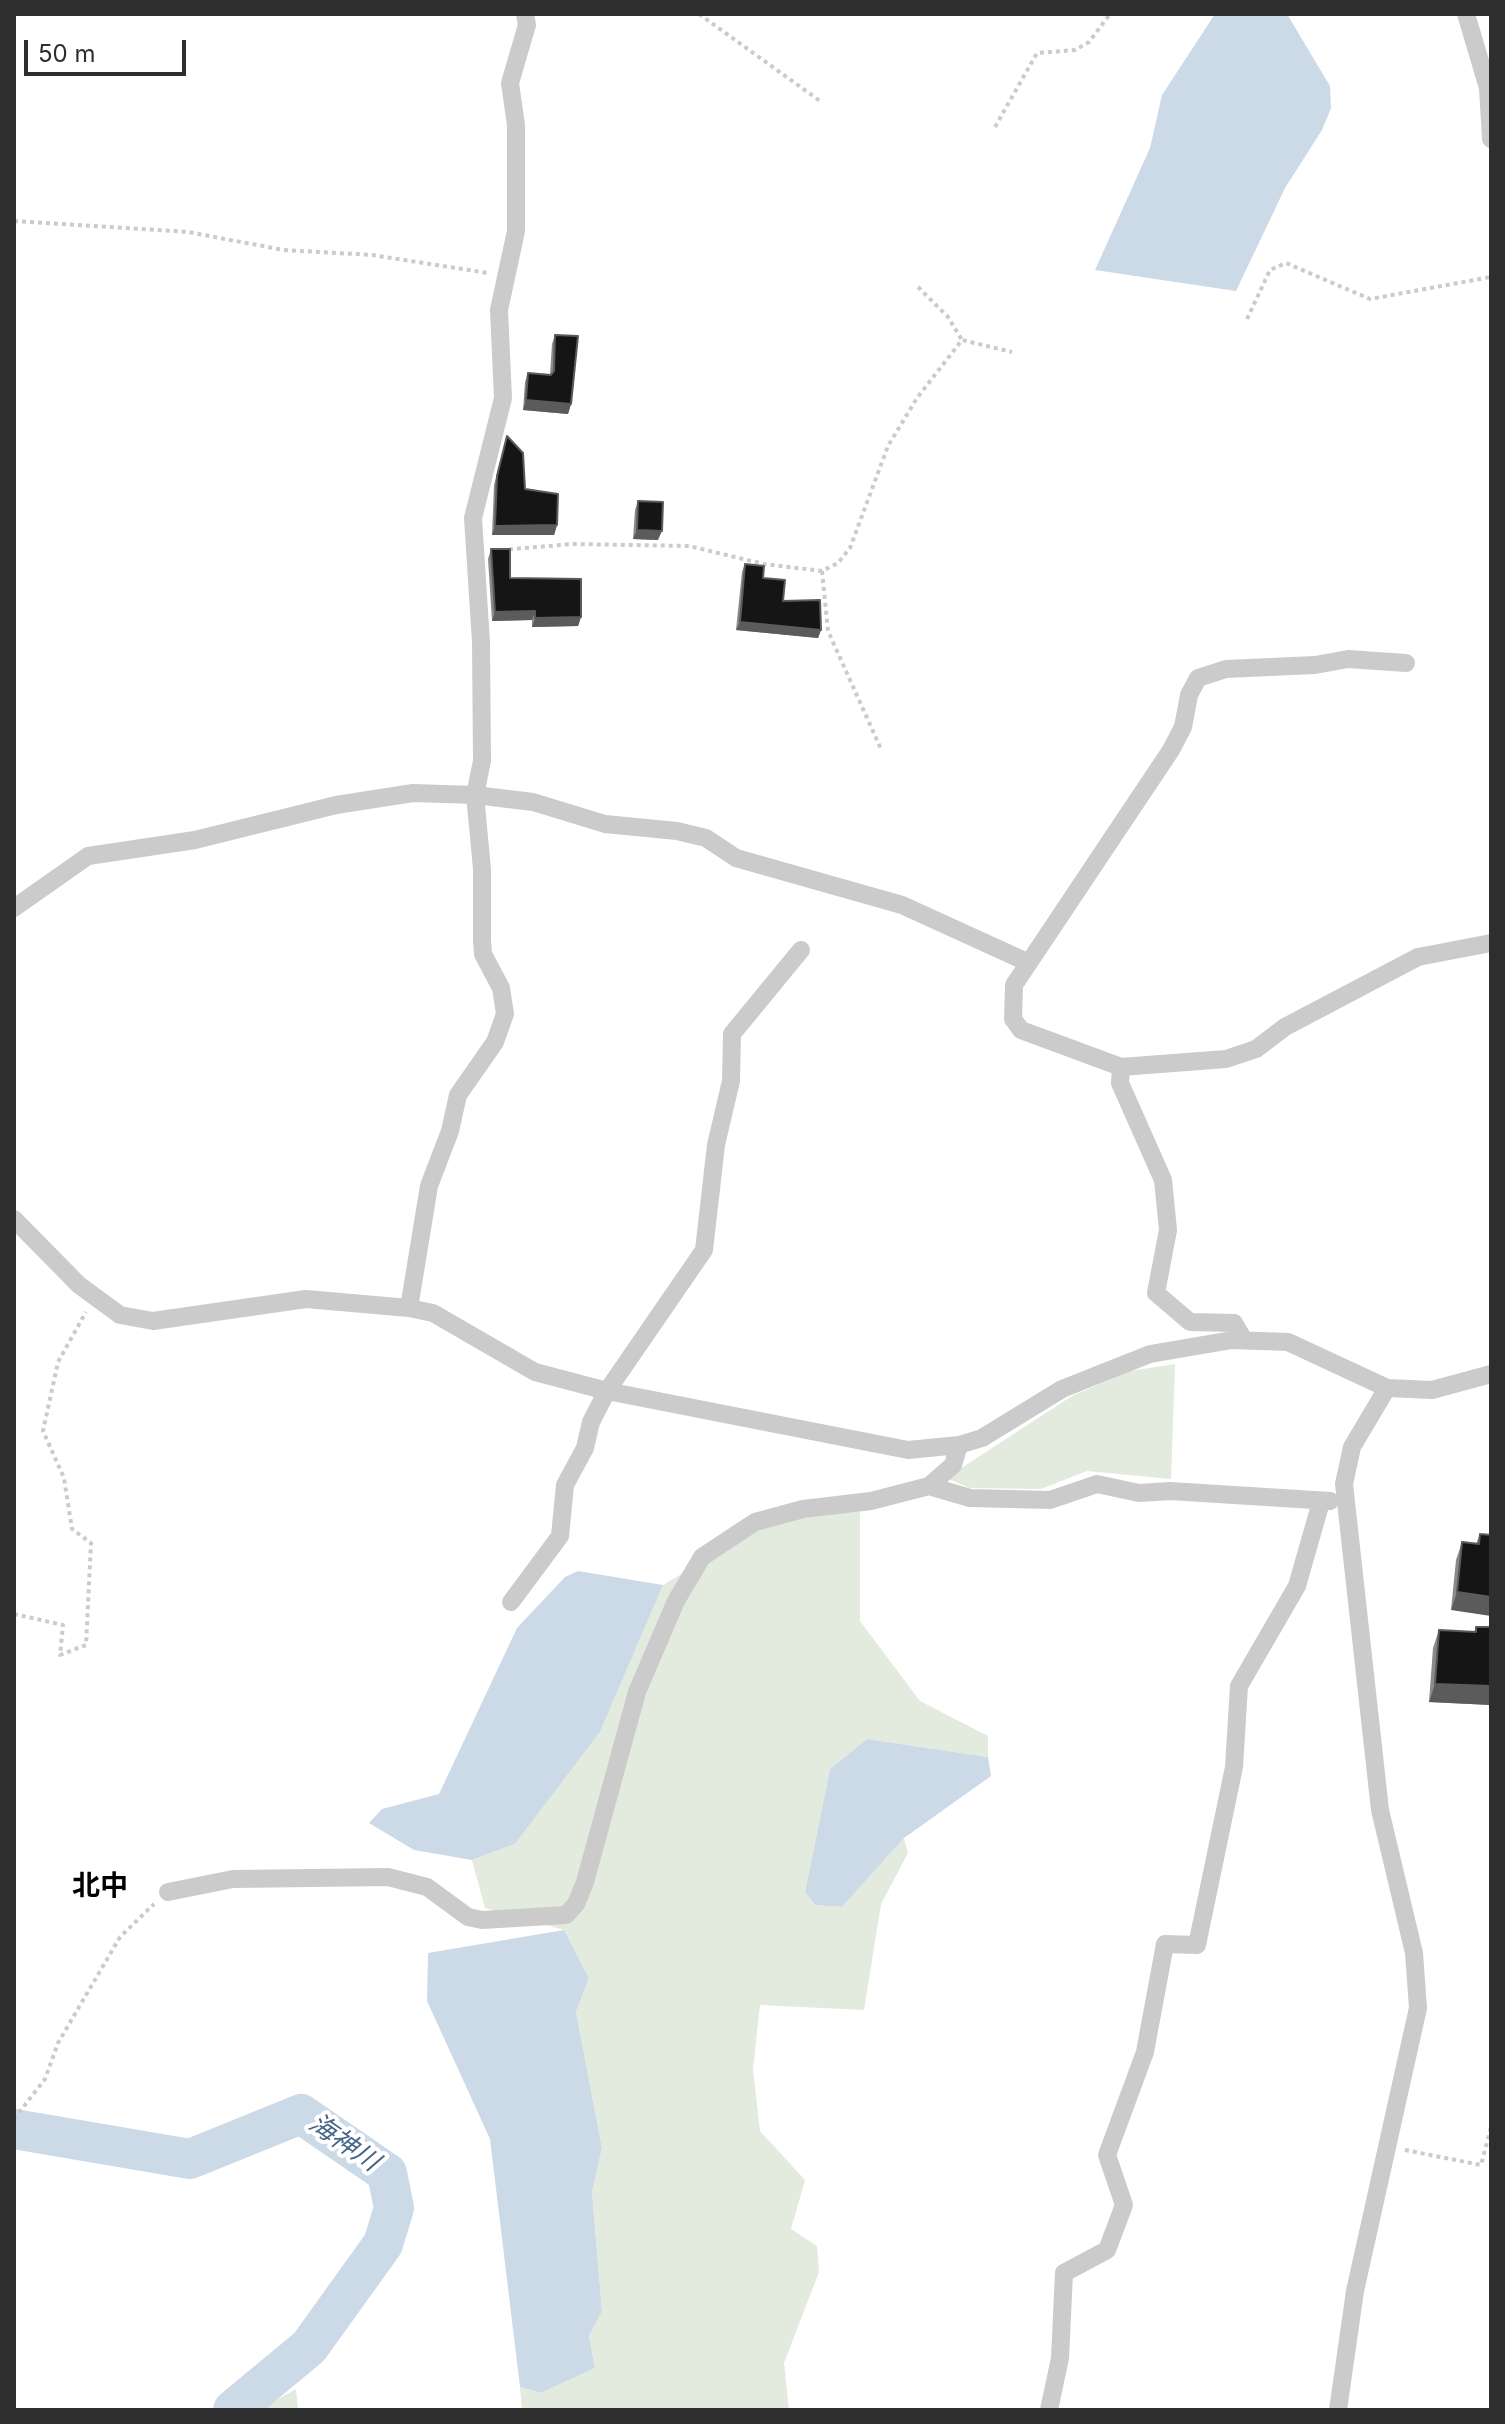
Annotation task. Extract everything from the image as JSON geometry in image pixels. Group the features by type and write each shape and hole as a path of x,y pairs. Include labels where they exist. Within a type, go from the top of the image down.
{"street":[{"path":"409,1308 429,1186 450,1131 458,1095 495,1042 505,1014 501,988 483,954 482,869 475,795 482,761 481,642 473,518 503,398 499,310 516,231 516,125 510,83 527,25 525,14"},
{"path":"1466,14 1488,88 1491,139"},
{"path":"1406,663 1348,659 1315,665 1226,669 1198,678 1189,695 1183,727 1171,750 1014,985 1013,1019 1021,1030 1121,1067 1226,1059 1256,1049 1285,1027 1418,957 1491,943"},
{"path":"14,908 88,856 195,840 336,805 413,793 475,795 533,802 605,824 677,831 706,838 736,858 902,905 1027,962"},
{"path":"511,1602 560,1536 565,1485 585,1448 591,1422 607,1391 704,1250 716,1145 731,1081 732,1034 801,950"},
{"path":"1121,1067 1120,1083 1163,1180 1168,1230 1156,1293 1190,1322 1234,1323 1244,1340"},
{"path":"14,1219 95,1296 120,1315 153,1321 306,1299 409,1308 433,1313 535,1372 607,1391 908,1450 959,1445 982,1438 1062,1389 1150,1354 1244,1340 1288,1342 1387,1388 1432,1390 1491,1374"},
{"path":"1338,2410 1355,2291 1418,2008 1414,1953 1380,1810 1344,1484 1352,1447 1387,1388"},
{"path":"168,1892 233,1879 388,1877 427,1887 468,1917 482,1920 549,1919 566,1915 576,1904 585,1882 637,1692 676,1601 702,1557 755,1522 803,1509 871,1501 929,1486 953,1465 959,1445"},
{"path":"929,1486 970,1498 1050,1500 1097,1484 1139,1493 1170,1491 1321,1502 1345,1500"},
{"path":"1049,2410 1060,2358 1064,2273 1107,2250 1124,2205 1107,2155 1145,2052 1165,1944 1197,1945 1234,1767 1239,1686 1297,1586 1321,1502"}],"path":[{"path":"699,14 820,101"},
{"path":"995,127 1037,53 1075,50 1089,42 1110,14"},
{"path":"14,221 188,232 284,250 372,255 506,276"},
{"path":"1247,319 1270,270 1286,263 1370,299 1491,277"},
{"path":"918,287 948,317 962,340 1012,352"},
{"path":"475,552 573,544 689,546 764,564 822,571 838,563 850,548 888,446 917,398 962,340"},
{"path":"822,571 828,631 881,749"},
{"path":"14,1614 63,1625 60,1655 86,1645 91,1543 72,1529 64,1478 43,1431 58,1362 95,1296"},
{"path":"14,2119 45,2079 58,2043 120,1937 168,1892"},
{"path":"1387,2147 1481,2165 1491,2127"}],"shaded area":[{"path":"1175,1364 1171,1479 1087,1471 1041,1489 970,1488 946,1478 1072,1396 1130,1371"},
{"path":"860,1507 860,1621 920,1701 988,1736 988,1757 867,1739 830,1769 805,1892 815,1905 842,1907 904,1838 908,1853 881,1904 864,2010 760,2005 753,2069 760,2131 805,2180 791,2229 817,2246 819,2272 784,2363 789,2410 522,2410 520,2387 541,2393 595,2368 589,2336 602,2310 592,2192 602,2148 576,2012 589,1978 564,1930 485,1908 472,1860 515,1844 600,1732 663,1585 780,1515"},
{"path":"296,2389 298,2410 258,2410"}],"water":[{"path":"1215,14 1287,14 1330,86 1331,108 1322,130 1285,188 1236,291 1095,270 1150,148 1162,95"},
{"path":"578,1571 663,1585 600,1732 515,1844 472,1860 414,1850 369,1823 382,1809 439,1794 517,1628 565,1577"},
{"path":"867,1739 988,1757 991,1776 904,1838 842,1907 815,1905 805,1892 830,1769"},
{"path":"564,1930 589,1978 576,2012 602,2148 592,2192 602,2311 589,2336 595,2368 541,2393 520,2387 490,2139 427,2001 428,1953"}],"building":[{"path":"555,335 578,336 571,404 526,400 528,373 551,375 554,371"},
{"path":"507,436 523,453 525,489 558,494 557,525 495,526 497,476"},
{"path":"638,501 663,502 662,531 637,530"},
{"path":"491,549 510,549 510,578 581,579 581,617 535,618 535,611 495,612"},
{"path":"745,564 764,566 763,578 785,580 783,601 820,600 821,630 740,622"},
{"path":"1480,1534 1491,1535 1491,1597 1457,1592 1462,1542 1479,1544"},
{"path":"1476,1627 1491,1627 1491,1686 1435,1684 1439,1630 1476,1632"}],"waterway":[{"name":"海神川","path":"14,2129 190,2159 301,2114 387,2173 394,2208 383,2244 309,2347 233,2410"}],"district":[{"name":"北中","path":"100,1887"}]}
